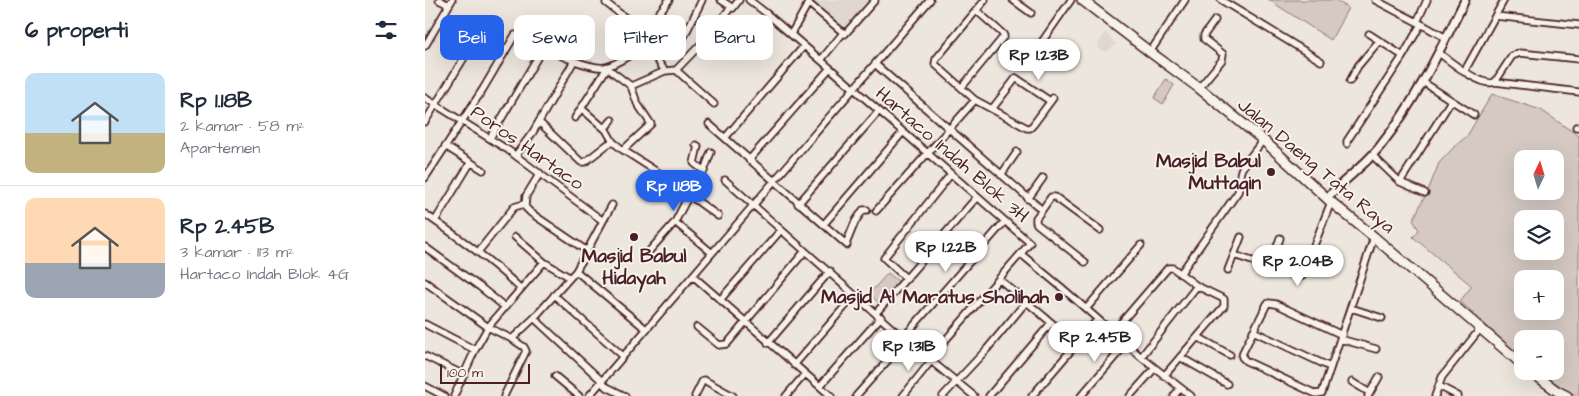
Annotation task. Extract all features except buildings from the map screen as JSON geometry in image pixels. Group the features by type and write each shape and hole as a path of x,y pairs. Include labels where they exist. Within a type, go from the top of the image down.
{"main road":[{"name":"Jalan Daeng Tata Raya","path":"1082,0 1199,88 1263,140 1329,200 1514,357"},
{"path":"1540,380 1555,394 1567,396"}],"street":[{"path":"425,46 451,3 439,0"},
{"path":"657,15 669,0"},
{"path":"686,32 702,0"},
{"path":"721,0 731,7"},
{"path":"725,15 739,0"},
{"name":"Hartaco Indah Blok 3H","path":"749,0 821,60 1030,243 1021,254"},
{"path":"821,60 843,33 846,33 875,0"},
{"path":"589,396 930,0"},
{"path":"985,0 934,63 975,100 992,109 1028,128 1033,125 1052,99 1016,78 992,109"},
{"path":"1013,0 1031,13"},
{"path":"1025,66 1071,0"},
{"path":"1150,52 1185,0"},
{"path":"1221,0 1321,61"},
{"path":"1375,0 1446,38"},
{"path":"1388,6 1391,0"},
{"path":"1347,144 1347,141 1403,56 1419,23 1427,0"},
{"path":"1235,255 1299,277 1302,276 1329,200 1339,185 1372,155 1392,130 1423,82 1465,0"},
{"path":"1464,72 1504,0"},
{"path":"790,34 809,2 843,33"},
{"path":"606,3 622,15"},
{"path":"962,87 1004,36 977,11"},
{"path":"1495,16 1579,25"},
{"path":"1199,88 1222,60 1223,54 1203,39 1215,20"},
{"path":"1369,34 1403,56"},
{"path":"504,53 514,37"},
{"path":"1350,81 1358,66 1379,41"},
{"path":"725,138 804,46"},
{"path":"631,86 665,71 676,70 696,49"},
{"path":"1439,53 1464,72 1485,82 1579,92"},
{"path":"1495,82 1513,56 1520,53 1579,59"},
{"path":"425,122 463,60"},
{"path":"425,178 500,60"},
{"path":"490,138 536,60"},
{"path":"575,118 606,67 620,60"},
{"path":"658,60 665,71"},
{"path":"516,155 539,122 574,61 606,67 631,86 637,103 651,124 623,150"},
{"path":"875,64 1042,210"},
{"path":"749,160 830,68"},
{"path":"676,70 714,104"},
{"path":"1423,82 1474,115"},
{"name":"Poros Hartaco","path":"425,98 516,155 603,222"},
{"path":"877,211 975,100"},
{"path":"1400,182 1451,101"},
{"path":"581,108 605,129 613,142 623,150 689,194 717,216"},
{"path":"798,204 879,111"},
{"path":"605,129 605,126 612,120"},
{"path":"539,122 583,162 613,142"},
{"path":"709,124 846,245 858,216 863,210 867,210"},
{"path":"824,224 903,132"},
{"path":"1180,274 1238,192 1240,187 1239,173 1263,140"},
{"path":"695,145 698,147 695,164 704,171"},
{"path":"445,146 483,170"},
{"path":"643,258 675,222 689,194 704,171 711,152"},
{"path":"1001,175 1017,152"},
{"path":"1372,155 1400,182 1425,193"},
{"path":"435,220 471,162"},
{"path":"540,173 526,196 525,207 587,251"},
{"path":"907,279 884,258 951,174"},
{"path":"1028,199 1043,178"},
{"path":"725,180 905,339 974,396"},
{"path":"1085,262 1037,224 1036,218 1050,198 1055,197 1100,230"},
{"path":"820,386 907,279 977,198"},
{"path":"477,252 514,207 524,204"},
{"path":"512,339 534,318 575,271 612,205"},
{"path":"425,214 504,273 521,289"},
{"path":"856,396 1005,221"},
{"path":"675,222 712,253"},
{"path":"719,300 781,230"},
{"path":"515,237 544,262 569,277"},
{"path":"1228,270 1241,237"},
{"path":"1374,237 1351,308 1341,337 1330,367 1322,392 1319,395 1241,357 1269,302 1341,337 1376,349"},
{"path":"1270,267 1280,238"},
{"path":"1086,309 1141,245"},
{"path":"425,247 505,307"},
{"path":"697,327 719,345 725,345 805,251"},
{"path":"903,396 930,360 1021,254 1141,357 1191,396"},
{"path":"454,396 488,327 544,262"},
{"path":"1113,332 1166,269 1171,268 1197,286 1224,299 1224,306 1164,376"},
{"path":"575,271 645,329"},
{"path":"768,343 830,271"},
{"path":"693,276 831,396"},
{"path":"999,279 1077,344"},
{"path":"425,282 488,327 524,347 526,351 504,396"},
{"path":"1141,357 1197,286"},
{"path":"794,365 855,295"},
{"path":"554,296 623,356"},
{"path":"943,396 987,349 1027,301"},
{"path":"1351,308 1382,318"},
{"path":"534,318 603,380 605,386 625,396"},
{"path":"1032,396 1097,320"},
{"path":"989,396 1051,323"},
{"path":"425,324 475,350"},
{"path":"1435,396 1442,377 1480,328"},
{"path":"1253,331 1330,367"},
{"path":"1198,337 1230,355"},
{"path":"1081,396 1126,344"},
{"path":"425,356 463,375"},
{"path":"1181,356 1227,384"},
{"path":"1130,396 1155,368"},
{"path":"786,396 805,374"},
{"path":"555,376 579,396"},
{"path":"1352,382 1369,394 1379,377"},
{"path":"695,396 704,380 733,396"},
{"path":"425,386 444,396"},
{"path":"1439,386 1458,396"},
{"path":"1174,396 1180,388"}],"shaded area":[{"path":"808,0 868,0 843,31"},
{"path":"1269,0 1336,0 1348,8 1331,40"},
{"path":"1105,32 1116,44 1106,52 1097,48"},
{"path":"1166,79 1174,85 1163,104 1154,98"},
{"path":"1492,94 1541,110 1579,136 1579,396 1565,390 1551,380 1564,380 1564,330 1514,330 1514,352 1460,301 1472,286 1413,237 1419,230 1413,220 1439,163 1467,136"},
{"path":"888,273 899,282 879,303 869,294"}],"place":[{"name":"Masjid Babul Muttaqin","path":"1271,172"},
{"name":"Masjid Babul Hidayah","path":"634,237"},
{"name":"Masjid Al Maratus Sholihah","path":"1059,297"}]}
